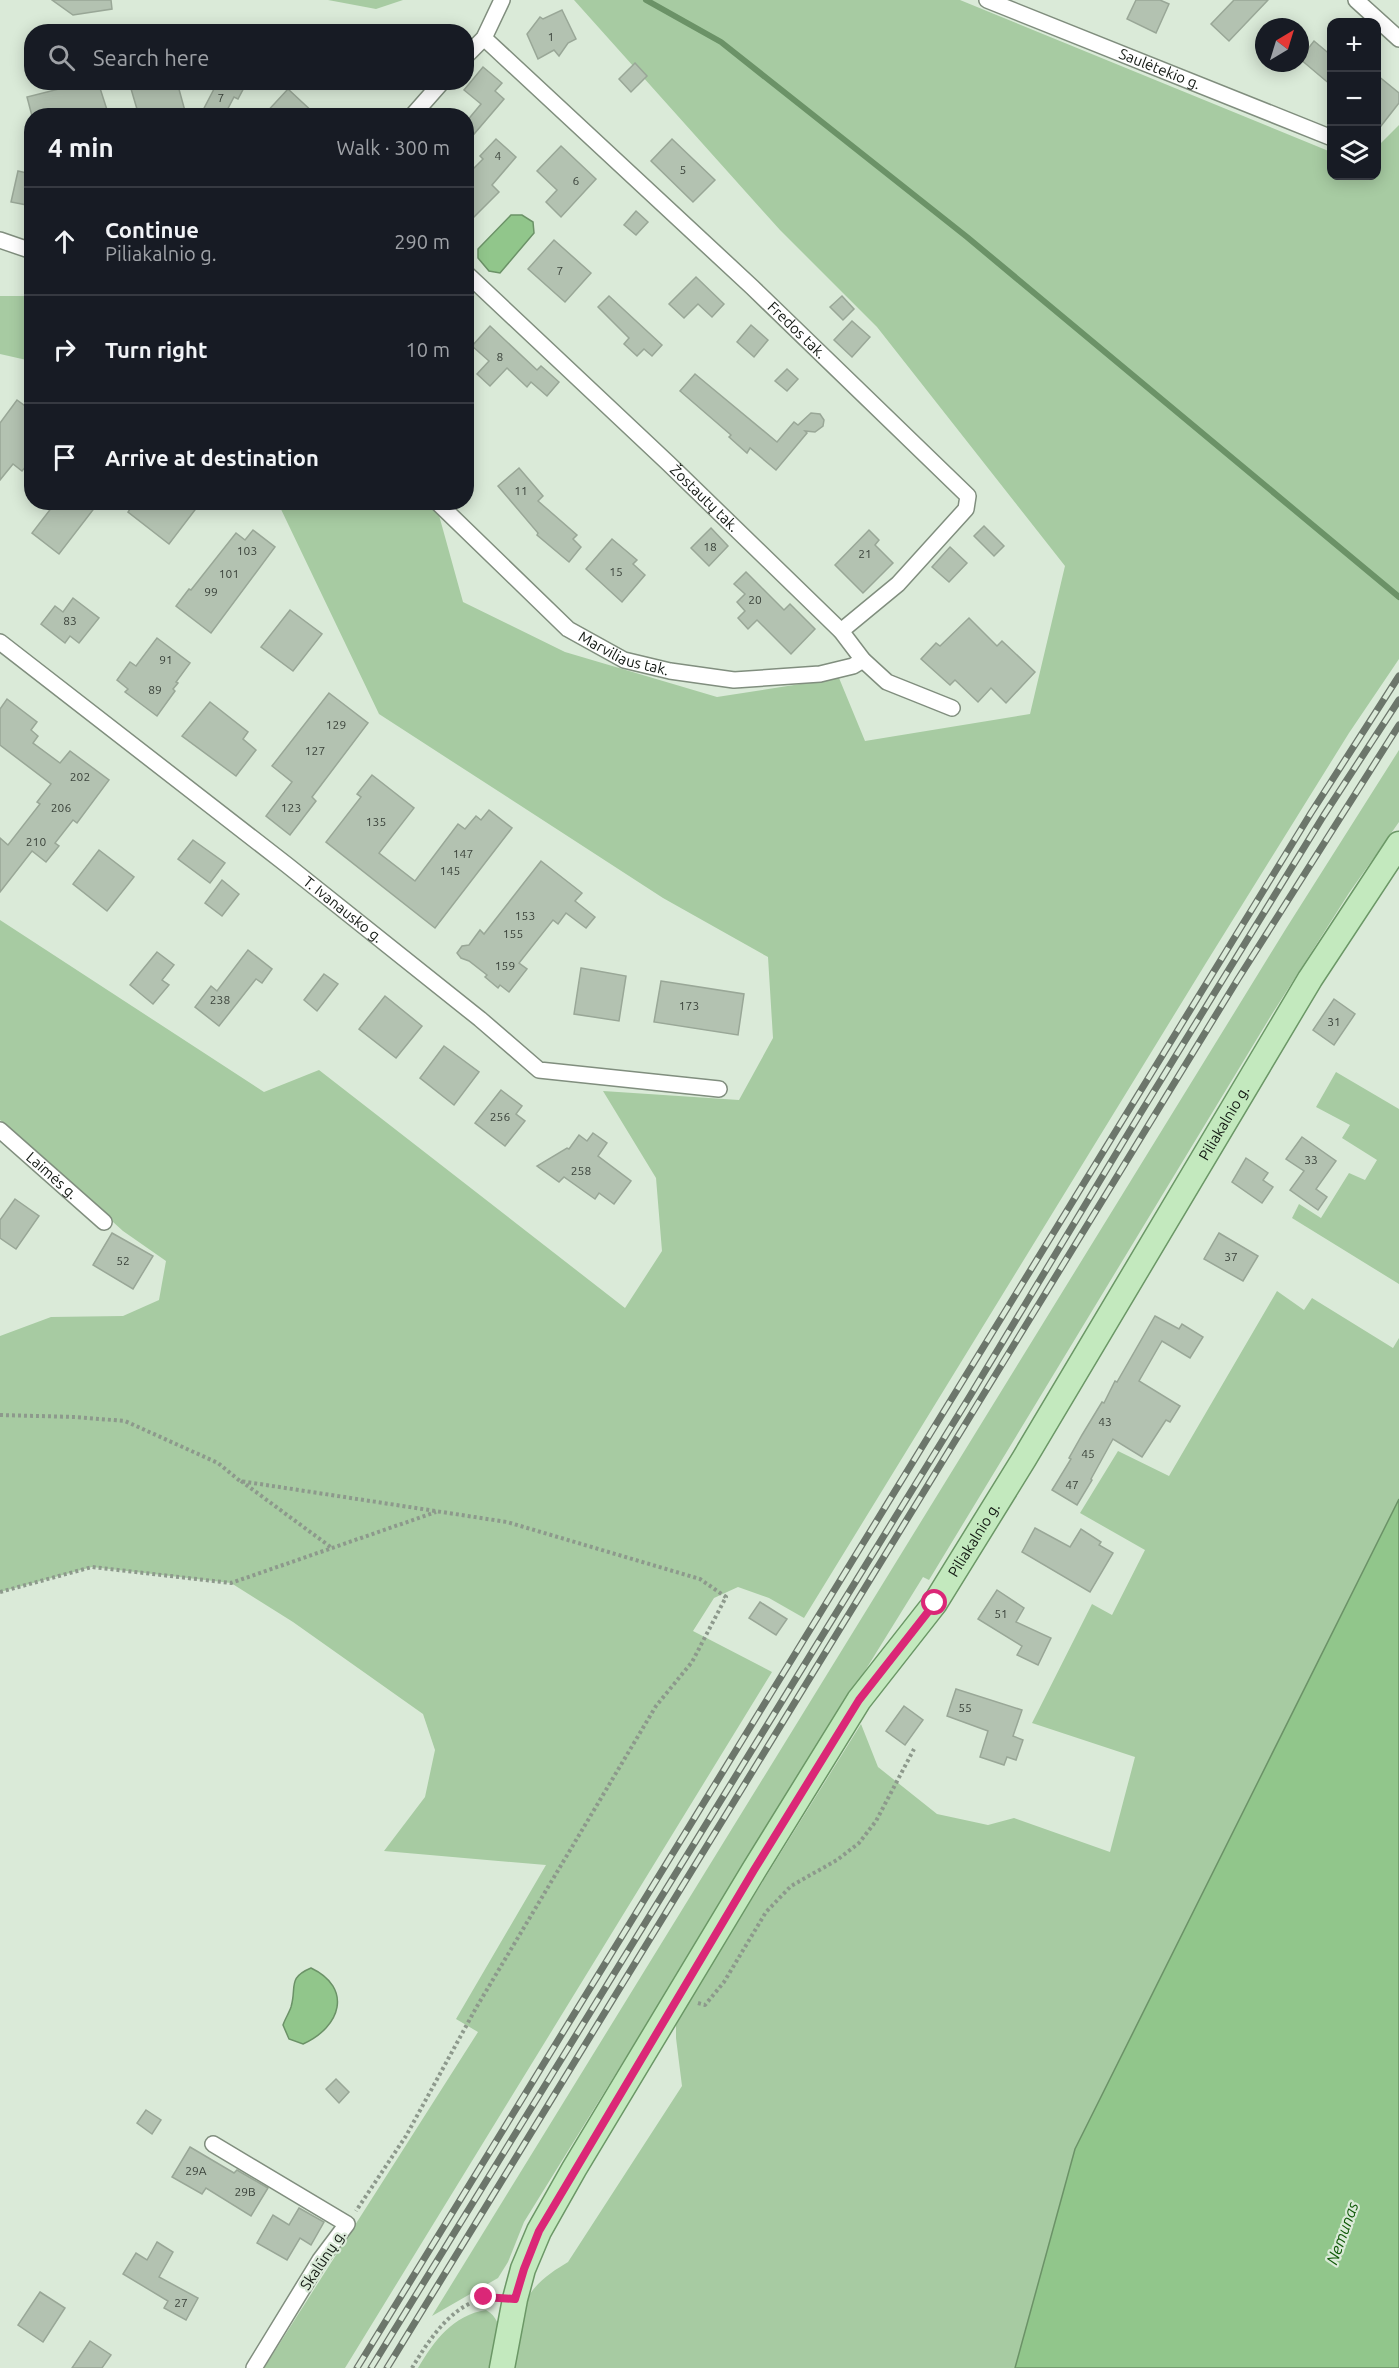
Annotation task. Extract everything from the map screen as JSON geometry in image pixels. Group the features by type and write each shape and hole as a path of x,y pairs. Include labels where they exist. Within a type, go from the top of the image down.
{"main road":[{"name":"Piliakalnio g.","path":"502,2368 515,2299 539,2231 754,1870 859,1700 941,1594 1310,979 1399,844"}],"street":[{"path":"474,48 484,38 502,0"},
{"name":"Saulėtekio g.","path":"987,0 1327,136"},
{"path":"1356,0 1399,39"},
{"name":"Fredos tak.","path":"484,38 752,287 968,496 966,509 898,584 842,631"},
{"path":"419,108 435,90"},
{"path":"0,240 24,248"},
{"name":"Žostautų tak.","path":"474,281 842,631 863,660 887,682 952,708"},
{"name":"Marviliaus tak.","path":"444,510 568,629 624,660 670,671 734,680 820,674 852,666 863,660"},
{"name":"T. Ivanausko g.","path":"0,642 296,872 480,1019 539,1070 719,1089"},
{"name":"Laimės g.","path":"0,1130 104,1222"},
{"name":"Skalūnų g.","path":"213,2144 347,2224 320,2260 254,2368"}],"path":[{"path":"0,1415 125,1421 218,1463 332,1548"},
{"path":"240,1481 507,1522 700,1579 726,1597 692,1662 656,1706 481,1999 406,2136 347,2224"},
{"path":"0,1592 92,1567 231,1583 439,1511"},
{"path":"677,2000 705,2005 724,1982 766,1912 791,1886 837,1860 859,1844 876,1821 914,1749"},
{"path":"412,2368 425,2346 458,2309 484,2297 515,2299"}],"shaded area":[{"path":"328,0 403,0 376,9"},
{"path":"574,0 960,0 1327,150 1327,180 1381,180 1381,143 1399,125 1399,659 1349,733 1206,963 804,1618 769,1598 738,1587 714,1598 693,1631 772,1672 345,2368 264,2368 478,2032 456,2019 546,1865 384,1851 425,1797 435,1750 423,1714 293,1622 231,1583 92,1567 0,1592 0,1336 51,1317 123,1316 159,1300 166,1261 123,1231 0,1120 0,920 264,1092 319,1070 625,1308 662,1251 656,1178 603,1091 739,1100 773,1038 768,957 663,898 379,714 281,510 438,510 463,602 565,652 717,697 839,678 865,741 1030,714 1065,566 877,327 780,230"},
{"path":"0,296 24,296 24,359 0,354"},
{"path":"1399,750 1399,822 1349,893 1272,1014 929,1580 923,1577 524,2222 508,2262 498,2278 432,2316 1287,927"},
{"path":"1336,1072 1399,1109 1399,1284 1292,1218 1299,1204 1321,1218 1349,1173 1365,1180 1377,1160 1342,1138 1350,1125 1316,1107"},
{"path":"1277,1291 1304,1310 1312,1298 1393,1348 1399,1338 1399,1499 1075,2149 1015,2368 514,2368 527,2299 540,2282 568,2262 682,2086 676,2025 694,1992 861,1724 878,1767 937,1814 988,1825 1014,1818 1110,1852 1135,1757 1032,1723 1092,1604 1112,1615 1145,1550 1080,1513 1118,1451 1169,1476"},
{"path":"486,2310 493,2315 499,2329 493,2368 418,2368 438,2339 454,2323"}],"water":[{"path":"511,215 522,215 533,222 534,233 500,273 489,271 478,258 478,249"},
{"name":"Nemunas","path":"1399,1499 1399,2368 1015,2368 1075,2149"},
{"path":"311,1968 324,1976 333,1986 337,1996 337,2007 326,2028 303,2044 289,2039 283,2025 293,2000 296,1979"}],"building":[{"path":"52,0 111,0 112,9 73,15"},
{"path":"1136,0 1160,0 1169,4 1156,33 1127,19"},
{"path":"1234,0 1268,0 1229,41 1211,24"},
{"path":"562,10 576,39 568,43 559,56 554,50 538,59 527,34 540,17 543,19"},
{"path":"1314,41 1327,52 1327,82 1309,67 1309,47"},
{"path":"635,63 647,76 631,92 619,79"},
{"path":"483,67 502,83 495,91 504,99 474,134 474,112 481,104 464,90 474,90 474,78"},
{"path":"1381,78 1399,93 1399,103 1381,126"},
{"path":"55,90 101,90 106,108 30,108 27,97"},
{"path":"131,90 179,90 184,108 137,108"},
{"path":"213,90 243,90 238,99 234,97 228,108 204,108"},
{"path":"289,90 308,108 270,108"},
{"path":"496,139 516,157 492,185 499,192 474,217 474,168 483,159 480,156"},
{"path":"672,139 715,180 693,202 651,161"},
{"path":"561,146 596,179 561,217 546,202 557,190 537,171"},
{"path":"18,171 24,172 24,204 11,202"},
{"path":"636,211 648,222 636,235 624,225"},
{"path":"554,240 591,273 565,302 528,269"},
{"path":"696,277 724,304 712,317 698,304 684,318 669,304"},
{"path":"609,296 662,345 652,356 644,349 637,356 624,344 629,338 598,307"},
{"path":"842,296 854,309 843,320 830,307"},
{"path":"852,321 870,337 852,357 834,340"},
{"path":"751,325 768,340 754,357 737,342"},
{"path":"490,326 537,370 541,366 559,382 547,396 531,382 527,387 507,368 490,386 477,374 489,361 474,348 474,344"},
{"path":"787,369 798,379 787,391 775,381"},
{"path":"695,374 777,442 794,422 798,425 811,413 820,414 824,420 823,426 815,432 805,431 807,433 776,470 750,448 747,453 729,437 731,435 680,391"},
{"path":"17,400 24,405 24,469 22,471 13,464 0,480 0,423"},
{"path":"519,468 543,496 538,501 577,535 573,539 581,547 569,562 537,535 538,533 498,486"},
{"path":"50,510 93,510 59,554 32,533"},
{"path":"129,510 195,510 169,544 128,512"},
{"path":"984,526 1004,546 994,556 974,536"},
{"path":"711,528 728,546 709,566 691,548"},
{"path":"253,530 275,547 211,633 176,606 236,533 245,540"},
{"path":"869,530 879,540 875,545 893,563 863,593 835,565"},
{"path":"612,539 637,560 633,564 645,575 622,602 586,569"},
{"path":"950,547 967,563 949,582 932,567"},
{"path":"746,572 784,610 790,604 815,629 791,654 757,620 748,629 738,618 745,611 737,602 745,594 734,584"},
{"path":"73,598 99,618 79,643 70,636 65,643 41,624 55,606 63,612"},
{"path":"290,610 322,634 293,671 261,647"},
{"path":"969,618 997,646 1002,641 1035,672 1006,703 991,688 978,702 955,680 950,685 921,659 936,643 940,646"},
{"path":"157,638 190,663 176,682 178,683 173,689 175,691 157,716 125,692 128,689 117,680 130,662 136,666"},
{"path":"329,693 368,723 312,797 316,801 290,835 266,816 292,782 272,766"},
{"path":"7,699 37,722 31,730 38,736 33,743 60,763 70,751 109,780 77,823 73,820 55,843 59,846 46,862 32,851 0,892 0,838 8,845 40,804 37,802 51,784 0,745 0,709"},
{"path":"210,702 248,732 243,739 256,750 236,776 182,736"},
{"path":"372,775 414,808 379,853 415,881 458,824 465,829 476,816 481,820 489,810 512,828 435,928 326,842 361,797 357,794"},
{"path":"193,840 225,863 210,883 178,859"},
{"path":"99,850 134,877 107,911 73,884"},
{"path":"541,861 582,893 575,901 595,917 586,928 566,913 558,924 553,920 519,963 527,969 509,992 500,985 498,988 485,977 487,975 457,953 462,946 469,945 480,930 484,934"},
{"path":"222,880 239,894 222,916 205,903"},
{"path":"248,950 272,969 262,983 256,979 219,1026 195,1007 211,986 217,991"},
{"path":"157,952 174,965 162,980 169,985 153,1004 130,985"},
{"path":"581,968 626,976 619,1021 574,1014"},
{"path":"324,974 338,984 317,1011 304,1000"},
{"path":"661,981 744,994 738,1035 654,1022"},
{"path":"385,996 422,1026 396,1058 359,1029"},
{"path":"1334,999 1355,1014 1334,1045 1313,1030"},
{"path":"444,1046 479,1072 454,1105 420,1078"},
{"path":"501,1090 522,1106 516,1114 525,1121 505,1146 475,1123"},
{"path":"593,1133 607,1143 598,1156 631,1181 614,1204 599,1193 595,1199 564,1177 559,1182 537,1166 567,1148 569,1149 579,1135 587,1141"},
{"path":"1302,1137 1336,1161 1316,1189 1327,1197 1318,1210 1290,1190 1304,1171 1286,1159"},
{"path":"1246,1158 1268,1173 1263,1180 1273,1187 1262,1203 1232,1182"},
{"path":"15,1199 39,1216 16,1249 0,1238 0,1220"},
{"path":"112,1233 153,1256 133,1289 93,1265"},
{"path":"1219,1233 1258,1256 1243,1281 1204,1259"},
{"path":"1155,1316 1179,1329 1182,1324 1203,1337 1190,1358 1162,1341 1139,1381 1180,1406 1170,1422 1166,1420 1142,1457 1113,1439 1077,1505 1052,1490 1071,1459 1069,1458 1082,1435 1102,1402 1104,1403 1115,1381 1117,1382"},
{"path":"1035,1528 1070,1547 1081,1529 1101,1542 1099,1545 1113,1553 1090,1592 1022,1552"},
{"path":"997,1590 1024,1608 1016,1622 1051,1638 1038,1665 1017,1655 1022,1646 978,1619"},
{"path":"760,1602 787,1619 776,1635 749,1618"},
{"path":"956,1689 1022,1710 1013,1736 1023,1740 1016,1760 1007,1757 1004,1765 980,1757 988,1731 947,1716"},
{"path":"904,1706 923,1720 905,1745 886,1731"},
{"path":"336,2079 349,2092 339,2103 326,2089"},
{"path":"146,2110 161,2120 152,2134 137,2123"},
{"path":"190,2147 234,2173 237,2170 268,2188 251,2216 206,2188 202,2194 172,2177"},
{"path":"299,2208 324,2222 311,2245 300,2238 287,2260 257,2243 273,2215 289,2225"},
{"path":"157,2242 173,2252 159,2277 198,2298 186,2320 164,2308 168,2301 123,2274 136,2253 147,2260"},
{"path":"40,2292 65,2308 43,2342 18,2325"},
{"path":"90,2341 111,2355 102,2368 72,2368"}],"waterway":[{"path":"646,0 721,42 967,237 1399,597"}],"railway":[{"path":"357,2368 1311,813 1399,676"},
{"path":"371,2368 970,1396 1324,815 1399,700"},
{"path":"387,2368 1238,979 1399,725"}],"route":[{"path":"484,2297 515,2299 539,2231 754,1870 859,1700 935,1603"}]}
